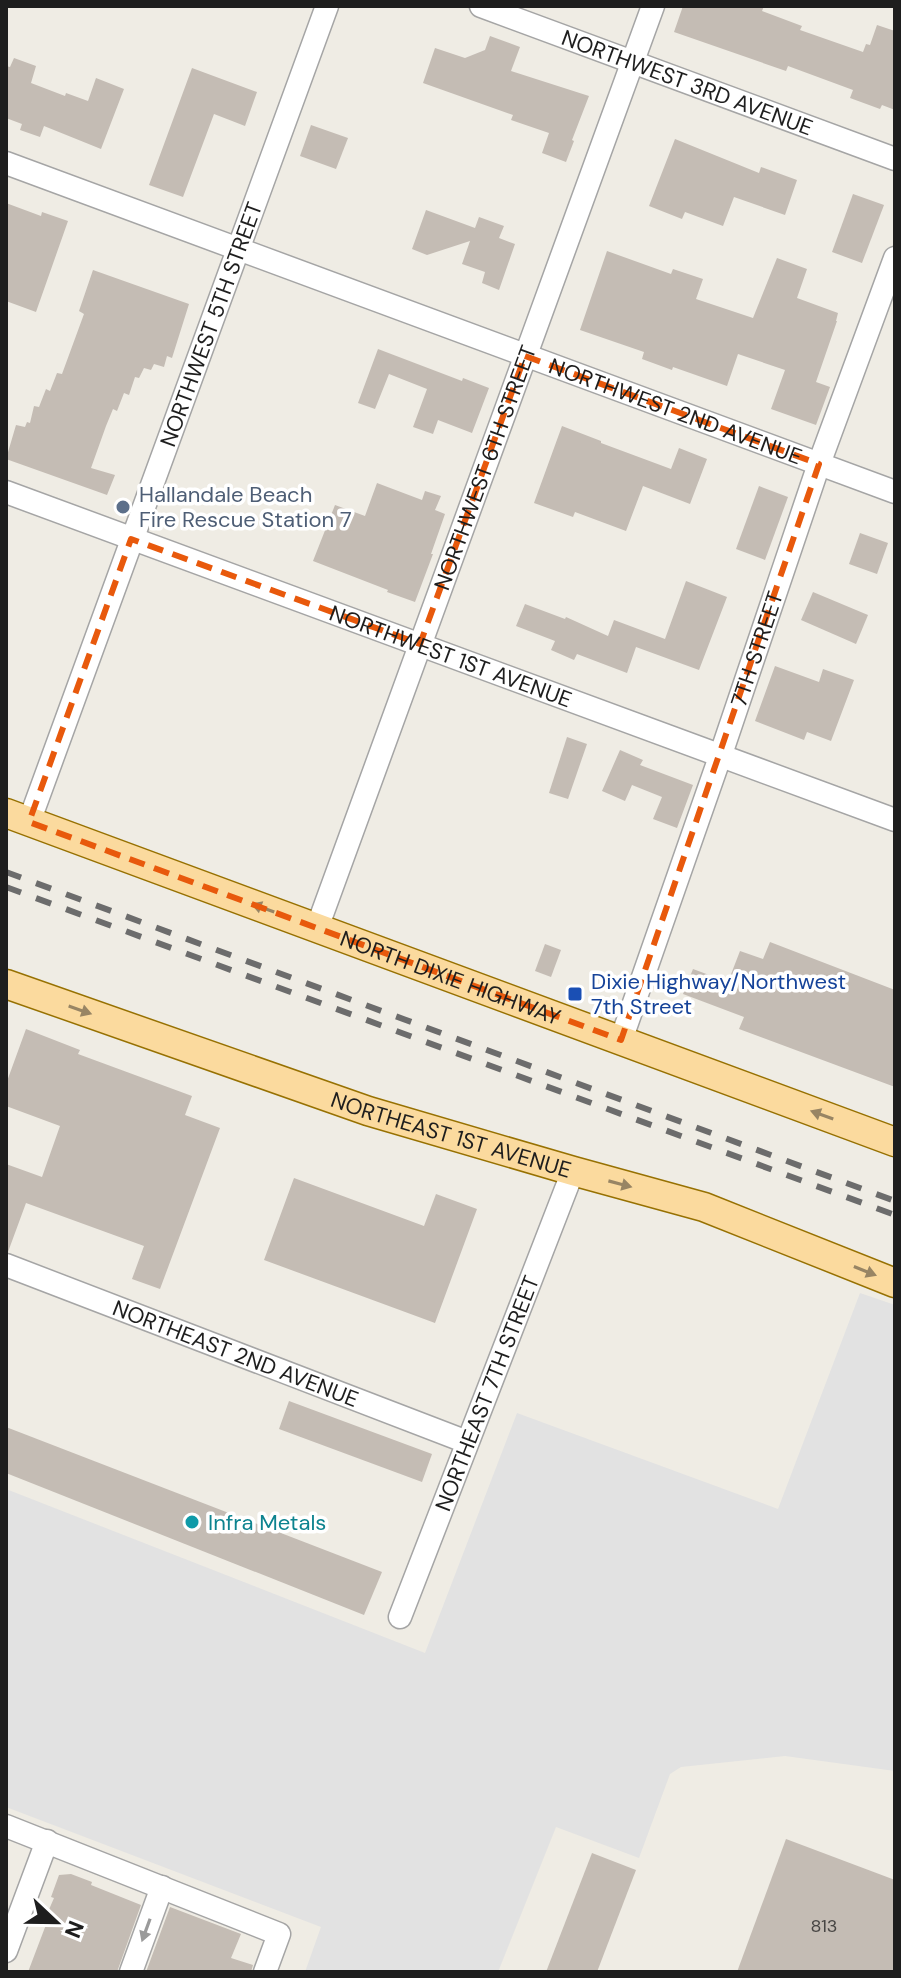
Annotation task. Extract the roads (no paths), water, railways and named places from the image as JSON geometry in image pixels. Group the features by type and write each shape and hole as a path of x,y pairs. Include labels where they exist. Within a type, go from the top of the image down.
{"main road":[{"name":"NORTH DIXIE HIGHWAY","path":"18,817 895,1142"},
{"name":"NORTHEAST 1ST AVENUE","path":"6,984 368,1111 704,1207 895,1283"}],"street":[{"name":"NORTHWEST 5TH STREET","path":"18,817 131,539 327,6"},
{"name":"NORTHWEST 3RD AVENUE","path":"481,6 895,159"},
{"name":"NORTHWEST 6TH STREET","path":"317,928 653,6"},
{"name":"NORTHWEST 2ND AVENUE","path":"6,163 895,492"},
{"name":"7TH STREET","path":"621,1040 819,464 895,258"},
{"name":"NORTHWEST 1ST AVENUE","path":"6,492 895,820"},
{"name":"NORTHEAST 7TH STREET","path":"400,1617 573,1171"},
{"name":"NORTHEAST 2ND AVENUE","path":"6,1265 467,1442"},
{"path":"6,1826 279,1934 265,1972"},
{"path":"6,1951 47,1841"},
{"path":"131,1972 162,1887"}],"railway":[{"path":"6,872 895,1201"},
{"path":"6,887 895,1215"}],"place":[{"name":"Hallandale Beach Fire Rescue Station 7","path":"123,507"},
{"name":"Dixie Highway/Northwest 7th Street","path":"575,994"},
{"name":"Infra Metals","path":"192,1522"}]}
